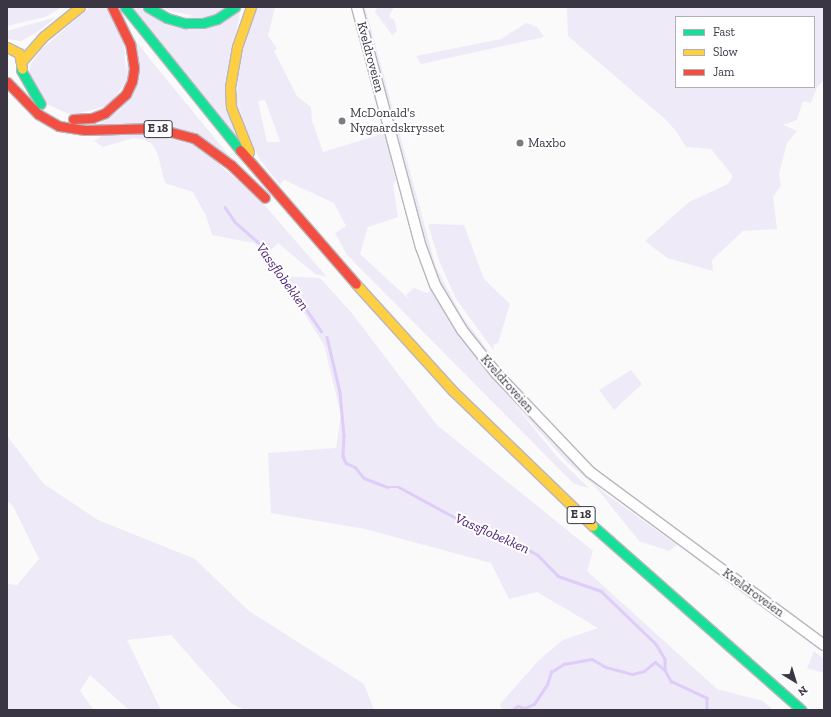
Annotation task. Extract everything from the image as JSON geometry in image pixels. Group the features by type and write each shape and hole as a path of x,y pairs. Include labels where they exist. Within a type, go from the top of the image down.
{"main road":[{"path":"7,81 15,78 21,70 22,60 44,36 80,7"},
{"path":"21,70 34,96 51,112 76,120 92,118 105,113 126,94 132,81 134,68 130,44 112,7"},
{"name":"E 18","path":"118,7 183,92 293,224 404,349 539,484 647,583 794,710"},
{"name":"E 18","path":"125,7 282,202 410,346 498,438 645,574 802,710"},
{"path":"148,7 167,18 185,22 203,23 217,19 234,7"},
{"name":"E 18","path":"251,7 231,68 231,107 247,147 282,202"},
{"path":"22,60 9,48 44,36"},
{"name":"E 18","path":"7,81 38,114 59,126 85,130 156,128 194,138 231,165 271,204"},
{"name":"E 18","path":"282,214 293,224"}],"street":[{"name":"Kveldroveien","path":"357,7 421,247 442,298 462,330 501,378 590,472 824,645"}],"shaded area":[{"path":"7,7 62,7 45,17 7,26"},
{"path":"90,7 106,7 123,36 127,81 108,106 71,115 47,104 29,73 31,64 41,50"},
{"path":"132,7 142,7 165,21 241,7 233,51 245,150"},
{"path":"155,7 229,7 207,19"},
{"path":"257,7 275,7 268,36 277,48 274,51 297,96 311,107 312,121 323,152 385,133 396,180 393,185 398,217 368,227 360,254 412,302 406,295 414,288 427,293 432,290 456,332 554,444 606,494 677,545 669,551 639,541 595,486 567,462 514,404 559,459 589,488 574,484 347,255 335,233 346,226 334,203 284,180 280,185 259,158 242,123 236,73","holes":["265,100 280,141 267,142 258,101"]},
{"path":"362,7 365,7 436,267 462,316 492,356 481,348 446,295 427,249"},
{"path":"377,7 394,7 389,16 391,19 394,19 397,31 392,35 375,12"},
{"path":"567,7 824,7 824,80 817,87 811,103 803,101 797,120 783,125 797,131 787,143 779,174 781,186 773,196 777,229 743,231 712,260 713,271 667,258 645,241 689,202 728,184 733,176 711,149 686,147 676,131 665,119 568,36"},
{"path":"56,17 36,33 21,41 7,39 7,31"},
{"path":"526,23 537,27 544,37 421,64 416,56 501,39"},
{"path":"131,34 236,164 199,136 95,127 121,109"},
{"path":"142,132 198,146 260,200 327,277 315,274 278,243 266,255 254,243 212,235 206,216 193,192 165,183 158,155 152,144 145,140 133,138 103,147 94,141 105,134"},
{"path":"428,225 464,225 484,279 510,304 498,343 493,345 494,351 456,299 440,263"},
{"path":"281,276 320,278 351,312 437,425 593,551 587,571 717,689 763,701 773,710 502,710 500,704 538,661 563,640 598,628 537,592 509,599 491,563 365,529 271,513 268,453 336,448 341,415 324,345"},
{"path":"631,370 642,384 614,410 599,390"},
{"path":"7,436 44,484 98,520 195,559 249,611 364,684 374,710 245,710 232,704 171,635 127,640 161,710 129,710 90,675 80,691 94,710 7,710 7,584 17,585 39,559 13,506 7,501"},
{"path":"814,651 824,659 824,673 807,668"}],"waterway":[{"name":"Vassflobekken","path":"225,207 235,222 264,247 321,331"},
{"name":"Vassflobekken","path":"327,337 340,392 344,436 343,456 346,463 355,467 364,478 387,487 399,487 478,530 509,539 538,555 558,576 601,591 656,644 665,659 665,670 671,681 707,698 707,710"},
{"path":"512,710 518,706 525,708 534,704 547,685 551,672 564,664 592,659 606,667 632,674 644,671 655,662 665,670"}],"traffic: fast":[{"path":"125,7 240,150"},
{"path":"148,7 167,18 185,23 203,23 217,19 235,7"},
{"path":"21,70 41,104"},
{"path":"593,526 802,710"}],"traffic: slow":[{"path":"22,61 44,36 80,7"},
{"path":"249,152 231,107 230,87 237,47 251,7"},
{"path":"7,47 19,53 22,69"},
{"path":"356,284 453,391 593,526"}],"traffic: jam":[{"path":"73,119 92,118 105,113 126,94 132,81 134,68 130,44 112,7"},
{"path":"7,82 38,114 59,126 85,130 156,128 194,138 231,165 265,198"},
{"path":"240,150 356,284"}],"place":[{"name":"McDonald's Nygaardskrysset","path":"342,121"},
{"name":"Maxbo","path":"520,143"}]}
